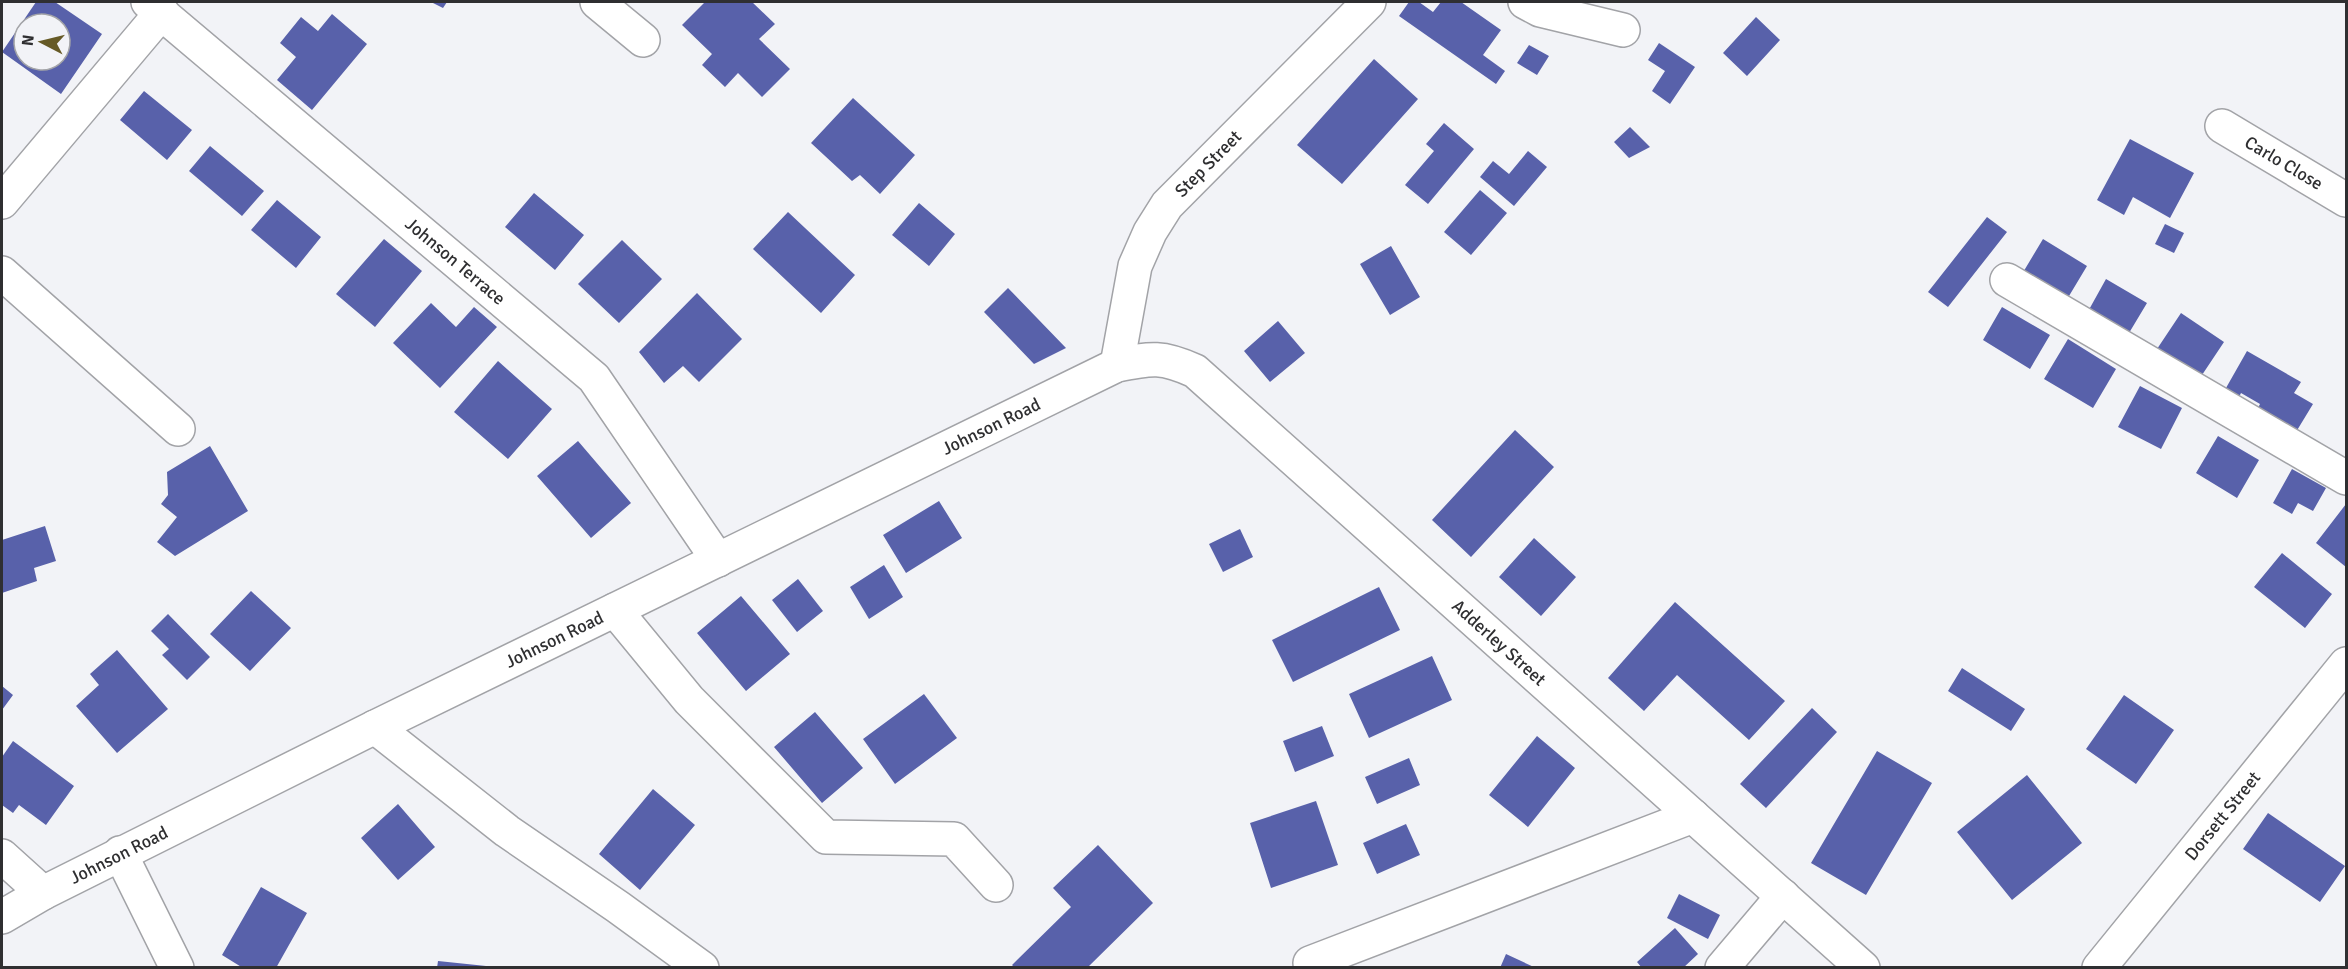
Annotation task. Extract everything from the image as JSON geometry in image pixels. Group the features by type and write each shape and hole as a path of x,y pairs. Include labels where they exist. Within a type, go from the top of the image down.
{"street":[{"path":"597,2 643,40"},
{"name":"Step Street","path":"1118,365 1135,266 1150,231 1167,205 1370,2"},
{"path":"1525,2 1540,10 1623,30"},
{"path":"2,202 155,7"},
{"name":"Johnson Terrace","path":"155,7 594,378 718,560"},
{"name":"Carlo Close","path":"2222,126 2346,200"},
{"path":"2,273 178,429"},
{"path":"2007,280 2346,478"},
{"name":"Adderley Street","path":"1118,365 1151,358 1174,362 1195,371 1863,968"},
{"name":"Johnson Road","path":"2,917 120,853 1118,365"},
{"path":"615,610 689,700 826,837 954,839 996,885"},
{"name":"Dorsett Street","path":"2099,968 2346,664"},
{"path":"375,727 507,831 702,968"},
{"path":"1310,963 1693,816"},
{"path":"120,853 177,968"},
{"path":"2,856 43,893"},
{"path":"1722,968 1783,896"}],"building":[{"path":"36,2 55,2 70,12 29,12"},
{"path":"431,2 447,2 443,8"},
{"path":"705,2 752,2 775,24 759,39 790,69 762,97 738,73 725,87 702,65 712,54 682,25"},
{"path":"1409,2 1419,2 1433,12 1441,2 1461,2 1501,30 1483,55 1505,71 1496,84 1399,16"},
{"path":"72,14 102,34 61,94 30,72 72,72"},
{"path":"332,14 367,44 312,110 277,80 296,57 280,43 301,17 318,31"},
{"path":"1756,17 1780,40 1747,76 1723,53"},
{"path":"12,37 12,59 2,52"},
{"path":"1659,43 1695,67 1670,104 1652,91 1665,71 1648,60"},
{"path":"1529,45 1549,56 1537,75 1517,63"},
{"path":"1374,59 1418,99 1342,184 1297,145"},
{"path":"144,91 192,130 167,160 120,120"},
{"path":"853,98 915,155 880,194 860,175 852,181 811,143"},
{"path":"1444,123 1474,149 1428,204 1405,185 1434,151 1426,144"},
{"path":"1630,127 1650,147 1629,158 1614,142"},
{"path":"2130,139 2194,173 2170,218 2133,197 2124,215 2097,200"},
{"path":"210,146 264,191 242,216 189,171"},
{"path":"1528,151 1547,167 1514,206 1480,177 1493,161 1509,174"},
{"path":"1480,190 1507,213 1471,255 1444,232"},
{"path":"534,193 584,235 555,270 505,227"},
{"path":"277,200 321,237 296,268 251,230"},
{"path":"919,203 955,234 929,266 892,235"},
{"path":"788,212 855,275 821,313 753,249"},
{"path":"1987,217 2007,232 1948,307 1928,292"},
{"path":"2165,224 2184,233 2174,253 2155,244"},
{"path":"384,239 422,271 375,327 336,294"},
{"path":"2043,239 2087,266 2066,301 2022,274"},
{"path":"622,240 662,279 619,323 578,284"},
{"path":"1391,246 1420,297 1390,315 1360,264"},
{"path":"2106,279 2147,303 2126,338 2086,315"},
{"path":"1008,288 1066,348 1034,364 984,312"},
{"path":"697,293 742,339 699,382 683,366 664,383 639,352"},
{"path":"431,303 456,327 474,307 497,327 440,388 393,343"},
{"path":"2002,307 2050,335 2030,369 1983,340"},
{"path":"2181,313 2224,342 2200,378 2157,349"},
{"path":"1278,321 1305,353 1270,382 1244,351"},
{"path":"2068,339 2116,369 2093,408 2044,379"},
{"path":"2247,351 2301,382 2294,393 2313,404 2296,432 2257,410 2260,404 2241,393 2236,403 2222,395"},
{"path":"498,361 552,409 508,459 454,412"},
{"path":"2140,386 2182,408 2161,449 2118,427"},
{"path":"1515,430 1554,467 1471,557 1432,520"},
{"path":"2218,436 2259,460 2237,498 2196,473"},
{"path":"578,441 631,503 591,538 537,476"},
{"path":"210,446 248,511 175,556 157,542 177,517 161,504 168,495 167,472"},
{"path":"2292,469 2326,488 2313,511 2298,503 2292,514 2273,503"},
{"path":"939,501 962,538 906,573 883,535"},
{"path":"2346,504 2346,567 2316,543"},
{"path":"45,526 56,561 34,568 37,581 2,593 2,540"},
{"path":"1240,529 1253,557 1223,572 1209,544"},
{"path":"1534,538 1576,577 1541,616 1499,577"},
{"path":"2282,553 2332,594 2305,628 2254,587"},
{"path":"884,565 903,597 869,619 850,587"},
{"path":"798,579 823,611 797,632 772,600"},
{"path":"1379,587 1400,630 1293,682 1272,640"},
{"path":"251,591 291,628 250,671 210,634"},
{"path":"741,596 790,654 746,691 697,633"},
{"path":"1675,602 1785,701 1749,740 1677,675 1644,711 1608,678"},
{"path":"168,614 210,657 187,680 162,655 169,649 151,631"},
{"path":"117,650 168,709 117,753 76,706 99,685 90,674"},
{"path":"1432,656 1452,700 1369,738 1349,694"},
{"path":"1962,668 2025,709 2011,731 1948,691"},
{"path":"2,686 13,695 2,710"},
{"path":"924,694 957,738 895,784 863,739"},
{"path":"2124,695 2174,730 2136,784 2086,749"},
{"path":"1812,708 1837,732 1766,808 1740,784"},
{"path":"815,712 863,768 822,803 774,747"},
{"path":"1322,726 1334,756 1295,772 1283,741"},
{"path":"1537,736 1575,768 1528,827 1489,795"},
{"path":"13,741 74,786 46,825 19,805 13,813 2,805 2,757"},
{"path":"1877,751 1932,783 1866,895 1811,863"},
{"path":"1409,758 1420,785 1377,804 1365,777"},
{"path":"2027,775 2082,843 2012,900 1957,832"},
{"path":"653,789 695,825 640,890 599,854"},
{"path":"1316,801 1338,865 1271,888 1250,823"},
{"path":"398,804 435,847 398,880 361,838"},
{"path":"2268,813 2345,866 2320,902 2243,849"},
{"path":"1406,824 1420,855 1377,874 1363,843"},
{"path":"1098,845 1153,903 1087,968 1015,968 1012,965 1071,907 1053,888"},
{"path":"261,887 307,913 276,968 243,968 222,955"},
{"path":"1679,894 1720,915 1708,939 1667,918"},
{"path":"1675,928 1698,954 1683,968 1642,968 1637,962"},
{"path":"1506,954 1536,968 1500,968"},
{"path":"438,961 486,966 486,968 437,968"}]}
